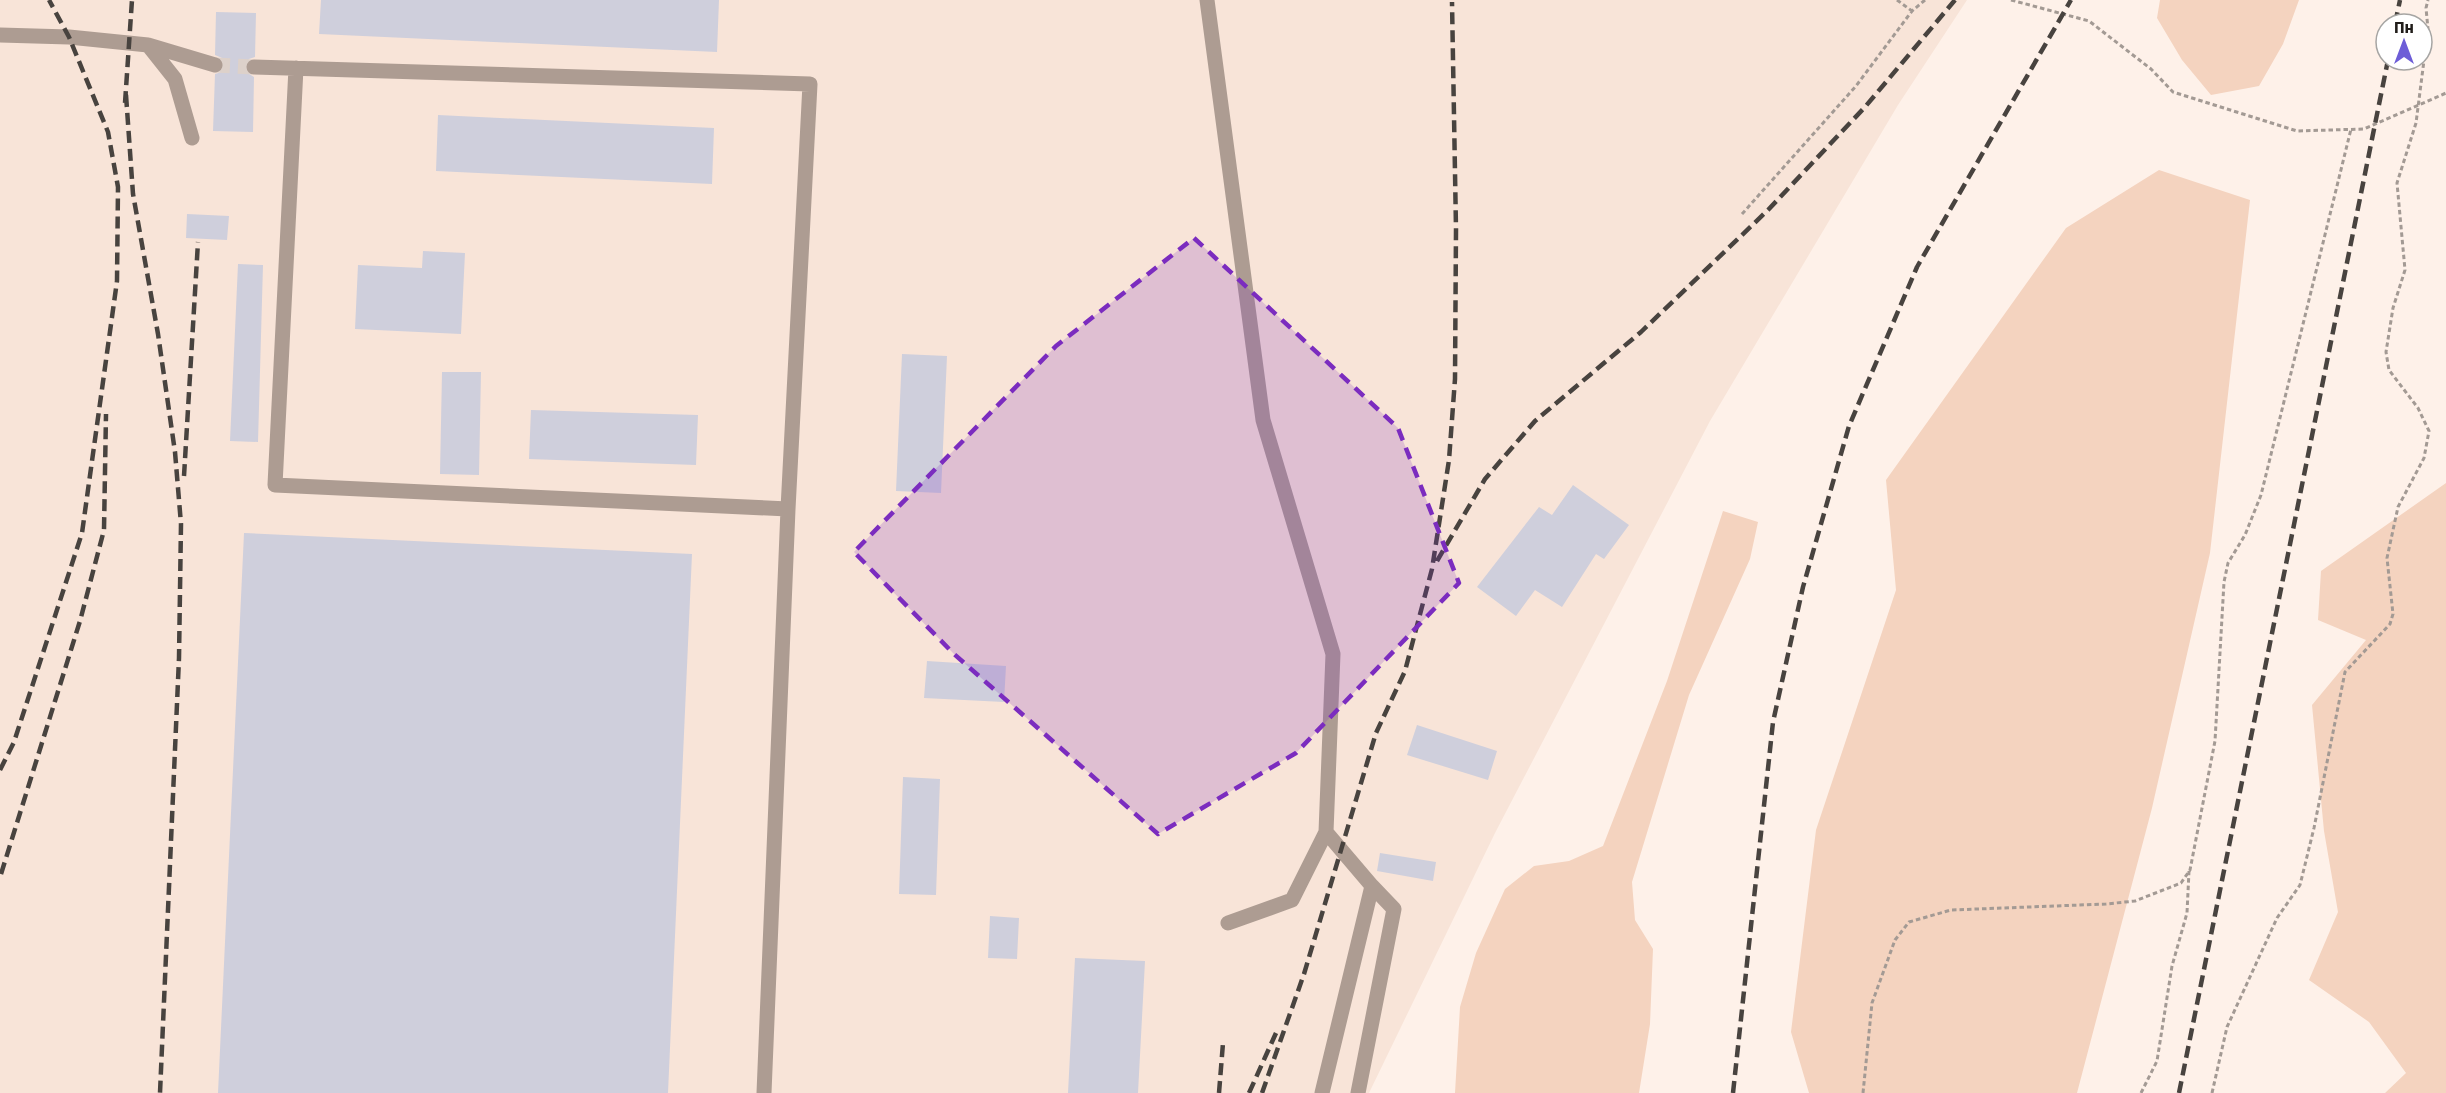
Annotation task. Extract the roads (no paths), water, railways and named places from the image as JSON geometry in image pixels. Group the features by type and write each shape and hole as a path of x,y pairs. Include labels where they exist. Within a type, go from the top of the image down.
{"lane":[{"path":"1207,0 1263,420 1333,654 1326,832 1292,900 1228,923"},
{"path":"0,34 69,37 148,45 215,65"},
{"path":"148,45 175,79 192,138"},
{"path":"255,67 810,84 788,509 764,1093"},
{"path":"296,68 275,485 788,509"},
{"path":"1326,832 1394,909 1358,1093"},
{"path":"1323,1093 1372,886"}],"tunnel":[{"path":"215,65 254,67"}],"railway":[{"path":"0,770 14,742 82,533 117,281 118,187 108,132 69,37 49,0"},
{"path":"125,103 132,0"},
{"path":"1437,561 1485,479 1535,421 1641,332 1768,210 1865,107 1955,0"},
{"path":"1733,1093 1773,722 1803,587 1849,426 1917,267 2071,0"},
{"path":"2398,12 2400,0"},
{"path":"1262,1093 1304,974 1376,733 1405,671 1432,569 1449,460 1455,379 1456,229 1452,2"},
{"path":"2179,1093 2386,72"},
{"path":"126,95 133,194 158,334 175,452 181,524 179,658 160,1093"},
{"path":"184,476 198,242"},
{"path":"1,874 80,621 104,530 106,414"},
{"path":"1249,1093 1276,1033"},
{"path":"1219,1093 1223,1043"}]}
